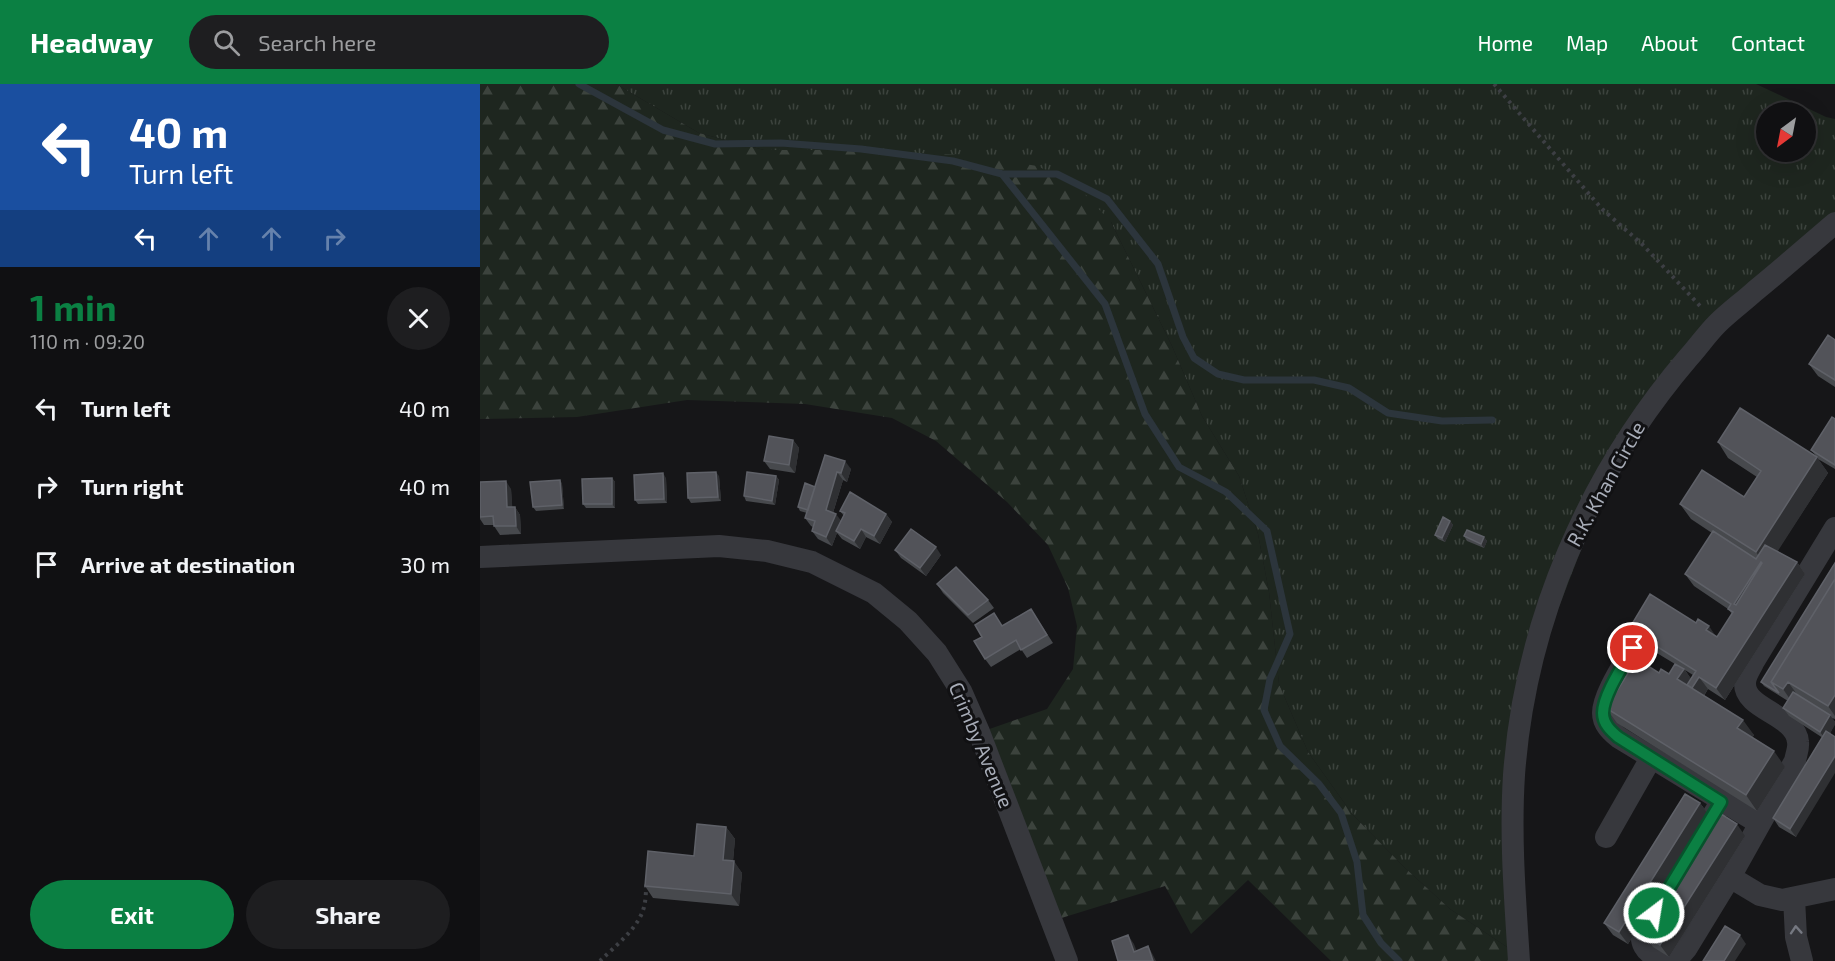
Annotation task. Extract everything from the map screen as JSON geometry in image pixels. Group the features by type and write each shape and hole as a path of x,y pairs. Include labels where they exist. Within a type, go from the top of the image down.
{"street":[{"name":"R.K. Khan Circle","path":"1519,961 1512,836 1514,773 1523,711 1537,644 1553,589 1585,513 1624,444 1663,388 1718,323 1835,223"},
{"path":"1721,802 1642,934 1641,942 1654,956 1667,961 1677,960 1686,949 1730,877 1795,761 1799,745 1797,734 1789,725 1751,698 1746,690 1745,680 1754,661 1835,528"},
{"name":"Crimby Avenue","path":"480,557 719,546 767,551 812,562 874,593 908,621 938,653 962,691 1067,961"},
{"path":"1633,648 1606,697 1603,714 1607,727 1618,737 1651,758 1759,823"},
{"path":"1606,837 1651,758"},
{"path":"1730,877 1760,895 1782,900 1835,889"},
{"path":"1794,897 1796,937 1802,961"}],"path":[{"path":"1494,84 1602,209 1642,245 1718,323"},
{"path":"600,961 625,937 641,915 645,903 646,882"}],"green space":[{"path":"480,84 616,84 699,133 764,150 973,155 1037,166 1074,183 1111,222 1172,346 1202,416 1239,476 1258,534 1269,592 1279,684 1308,752 1353,815 1404,867 1450,909 1516,953 1516,961 1331,961 1248,880 1191,934 1165,886 1055,920 981,732 1047,709 1073,669 1077,626 1068,588 1048,545 1007,502 936,441 892,418 805,404 687,400 577,417 480,419"},
{"path":"616,84 1756,84 1794,102 1756,102 1756,162 1816,162 1816,112 1835,119 1835,222 1716,323 1623,441 1520,708 1516,953 1450,909 1404,867 1353,815 1308,752 1279,684 1269,592 1258,534 1239,476 1202,416 1172,346 1111,222 839,150 764,150 699,133"}],"building":[{"path":"1828,335 1835,340 1835,380 1809,364"},
{"path":"1740,408 1817,457 1756,552 1680,504 1702,470 1744,497 1761,471 1718,442"},
{"path":"1832,417 1835,419 1835,465 1811,450"},
{"path":"769,436 793,440 789,465 764,461"},
{"path":"825,455 845,461 841,473 837,472 826,510 836,514 826,537 812,531 815,521 805,518"},
{"path":"716,472 718,497 688,498 687,473"},
{"path":"747,472 776,476 772,501 744,496"},
{"path":"663,473 664,499 635,500 634,475"},
{"path":"612,478 612,504 583,504 582,479"},
{"path":"560,480 562,505 533,507 530,482"},
{"path":"506,481 507,507 515,507 516,526 494,526 493,516 480,517 480,482"},
{"path":"805,483 815,487 808,510 798,507"},
{"path":"850,492 886,514 874,536 861,529 854,541 836,531 845,513 840,511"},
{"path":"1443,517 1450,521 1442,538 1435,535"},
{"path":"911,529 936,547 920,568 895,550"},
{"path":"1467,530 1484,537 1481,544 1464,536"},
{"path":"1713,531 1756,559 1765,545 1797,562 1716,688 1699,677 1692,688 1687,685 1696,671 1629,629 1650,594 1696,623 1698,619 1709,626 1706,630 1717,637 1733,612 1728,609 1731,604 1685,574","holes":["1761,562 1736,605 1734,604"]},
{"path":"1835,563 1835,579 1771,682 1779,693 1761,682"},
{"path":"956,567 988,600 968,615 937,584"},
{"path":"1835,579 1835,695 1828,706 1788,682 1783,689 1771,682"},
{"path":"1031,609 1047,635 1021,650 1016,640 985,659 974,641 982,637 975,625 994,613 1002,626"},
{"path":"1637,659 1659,673 1661,669 1669,674 1675,664 1684,669 1677,679 1743,720 1737,728 1774,751 1746,795 1606,708"},
{"path":"1793,692 1830,715 1820,732 1783,708"},
{"path":"1826,731 1835,737 1835,756 1790,829 1773,818"},
{"path":"1685,794 1700,803 1619,932 1604,923"},
{"path":"1721,814 1737,824 1660,945 1645,935"},
{"path":"697,824 726,827 723,860 734,861 731,894 645,886 648,851 694,856"},
{"path":"1725,926 1740,935 1724,961 1703,961"},
{"path":"1128,935 1134,952 1148,946 1153,961 1118,961 1112,941"}],"waterway":[{"path":"579,84 663,130 715,144 781,143 861,149 953,161 1002,174 1057,174 1107,199 1158,264 1183,337 1194,358 1218,374 1244,380 1314,380 1349,388 1388,413 1442,421 1492,420"},
{"path":"1002,174 1105,304 1145,414 1179,467 1226,492 1267,531 1290,634 1270,679 1264,710 1280,746 1319,784 1341,813 1357,862 1363,915 1381,943 1399,961"}],"route":[{"path":"1633,648 1606,697 1603,714 1607,727 1618,737 1721,802 1654,913"}]}
